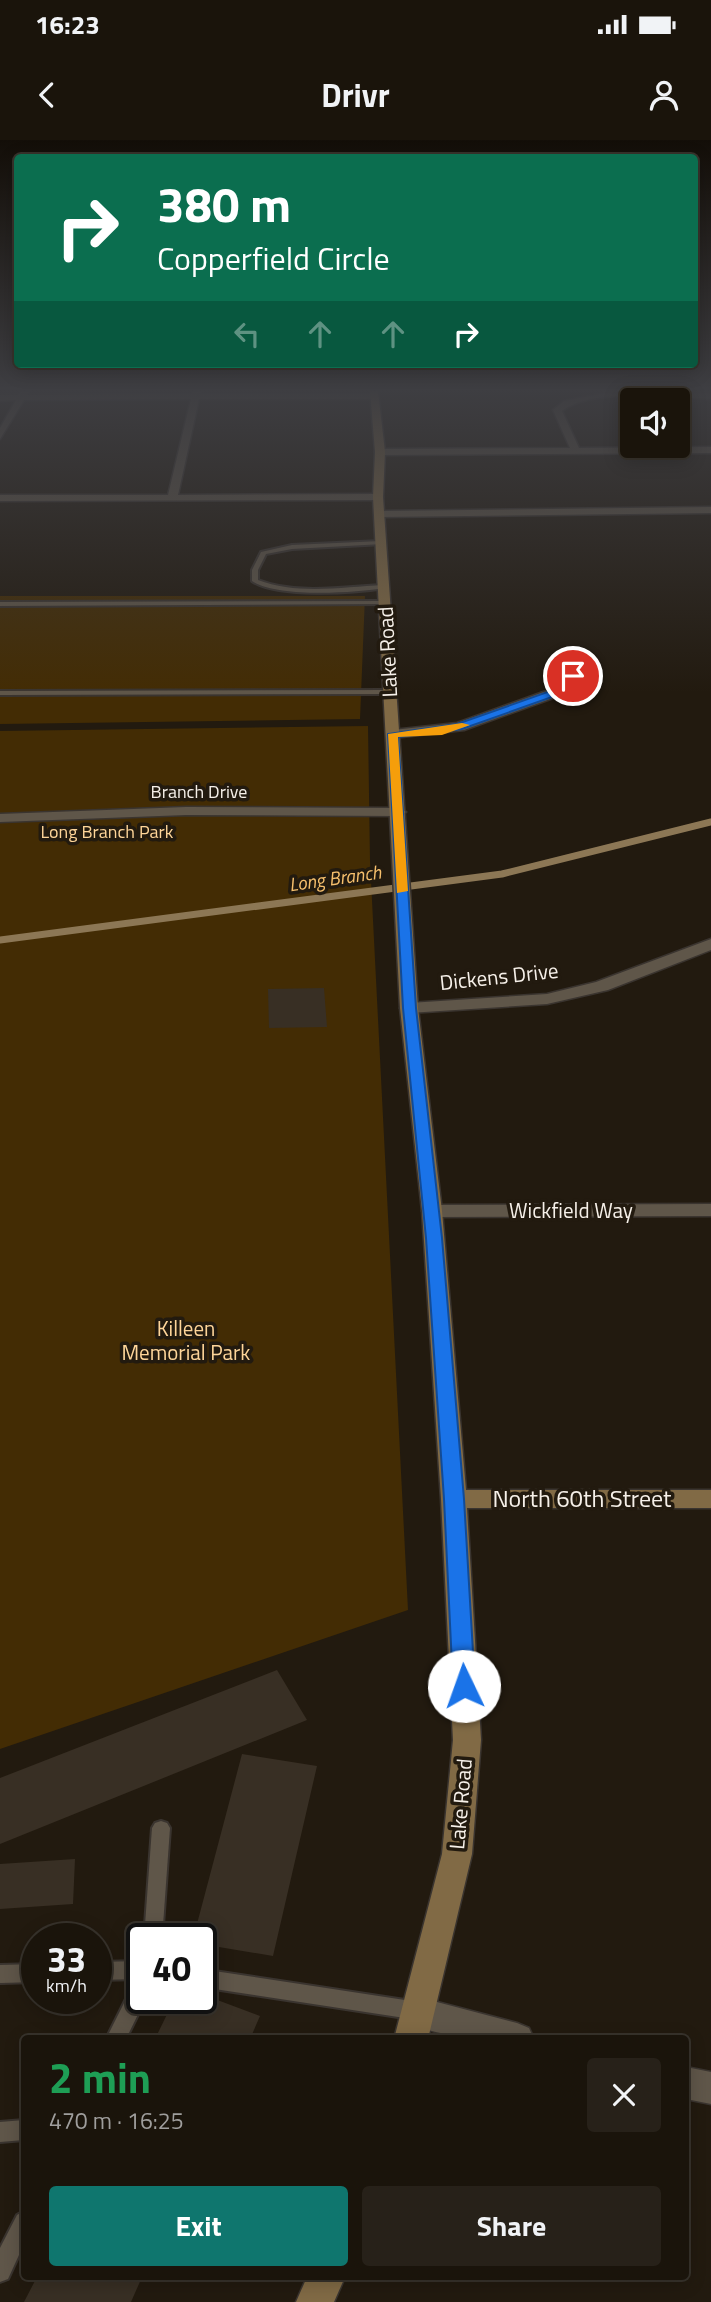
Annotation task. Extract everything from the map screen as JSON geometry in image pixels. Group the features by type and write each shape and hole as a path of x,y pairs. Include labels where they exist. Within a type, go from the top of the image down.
{"street":[{"path":"172,498 173,492"},
{"name":"Lake Road","path":"378,492 409,1008 432,1212 454,1499 467,1740 457,1854 415,2025"},
{"path":"0,499 378,497"},
{"path":"380,514 711,510"},
{"path":"393,734 459,727 565,689 573,676"},
{"name":"Branch Drive","path":"0,818 173,811 399,812"},
{"name":"Dickens Drive","path":"409,1008 547,999 602,986 711,944"},
{"name":"Wickfield Way","path":"432,1212 711,1210"},
{"name":"North 60th Street","path":"454,1499 711,1499"},
{"path":"415,2025 488,2035"},
{"path":"689,2084 711,2088"},
{"path":"315,2302 325,2280"}],"lane":[{"path":"381,543 292,547 263,553 254,570 255,581 263,587 383,587"},
{"path":"0,604 386,602"},
{"path":"0,694 390,692"},
{"path":"154,1923 161,1828"},
{"path":"0,1974 21,1973"},
{"path":"217,1982 415,2025"},
{"path":"118,2035 128,2014"},
{"path":"0,2132 21,2130"},
{"path":"0,2271 21,2227"}],"green space":[{"path":"0,596 365,596 360,719 0,724"},
{"path":"368,726 370,861 408,1610 0,1749 0,731"}],"building":[{"path":"324,988 327,1027 269,1028 268,989"},
{"path":"277,1670 307,1720 0,1844 0,1778"},
{"path":"242,1754 317,1766 273,1956 217,1947 217,1923 197,1923"},
{"path":"75,1859 73,1904 0,1909 0,1864"},
{"path":"217,2000 260,2016 252,2035 157,2035 167,2014 217,2014"},
{"path":"35,2280 141,2280 131,2302 24,2302"}],"waterway":[{"name":"Long Branch","path":"0,940 502,874 711,822"}],"slow traffic":[{"path":"401,891 393,734 442,732 465,725"}],"route":[{"path":"464,1686 454,1499 432,1212 409,1008 393,734 442,732 459,727 565,689 573,676"}],"park label":[{"name":"Long Branch Park","path":"107,832"},
{"name":"Killeen Memorial Park","path":"186,1341"}]}
